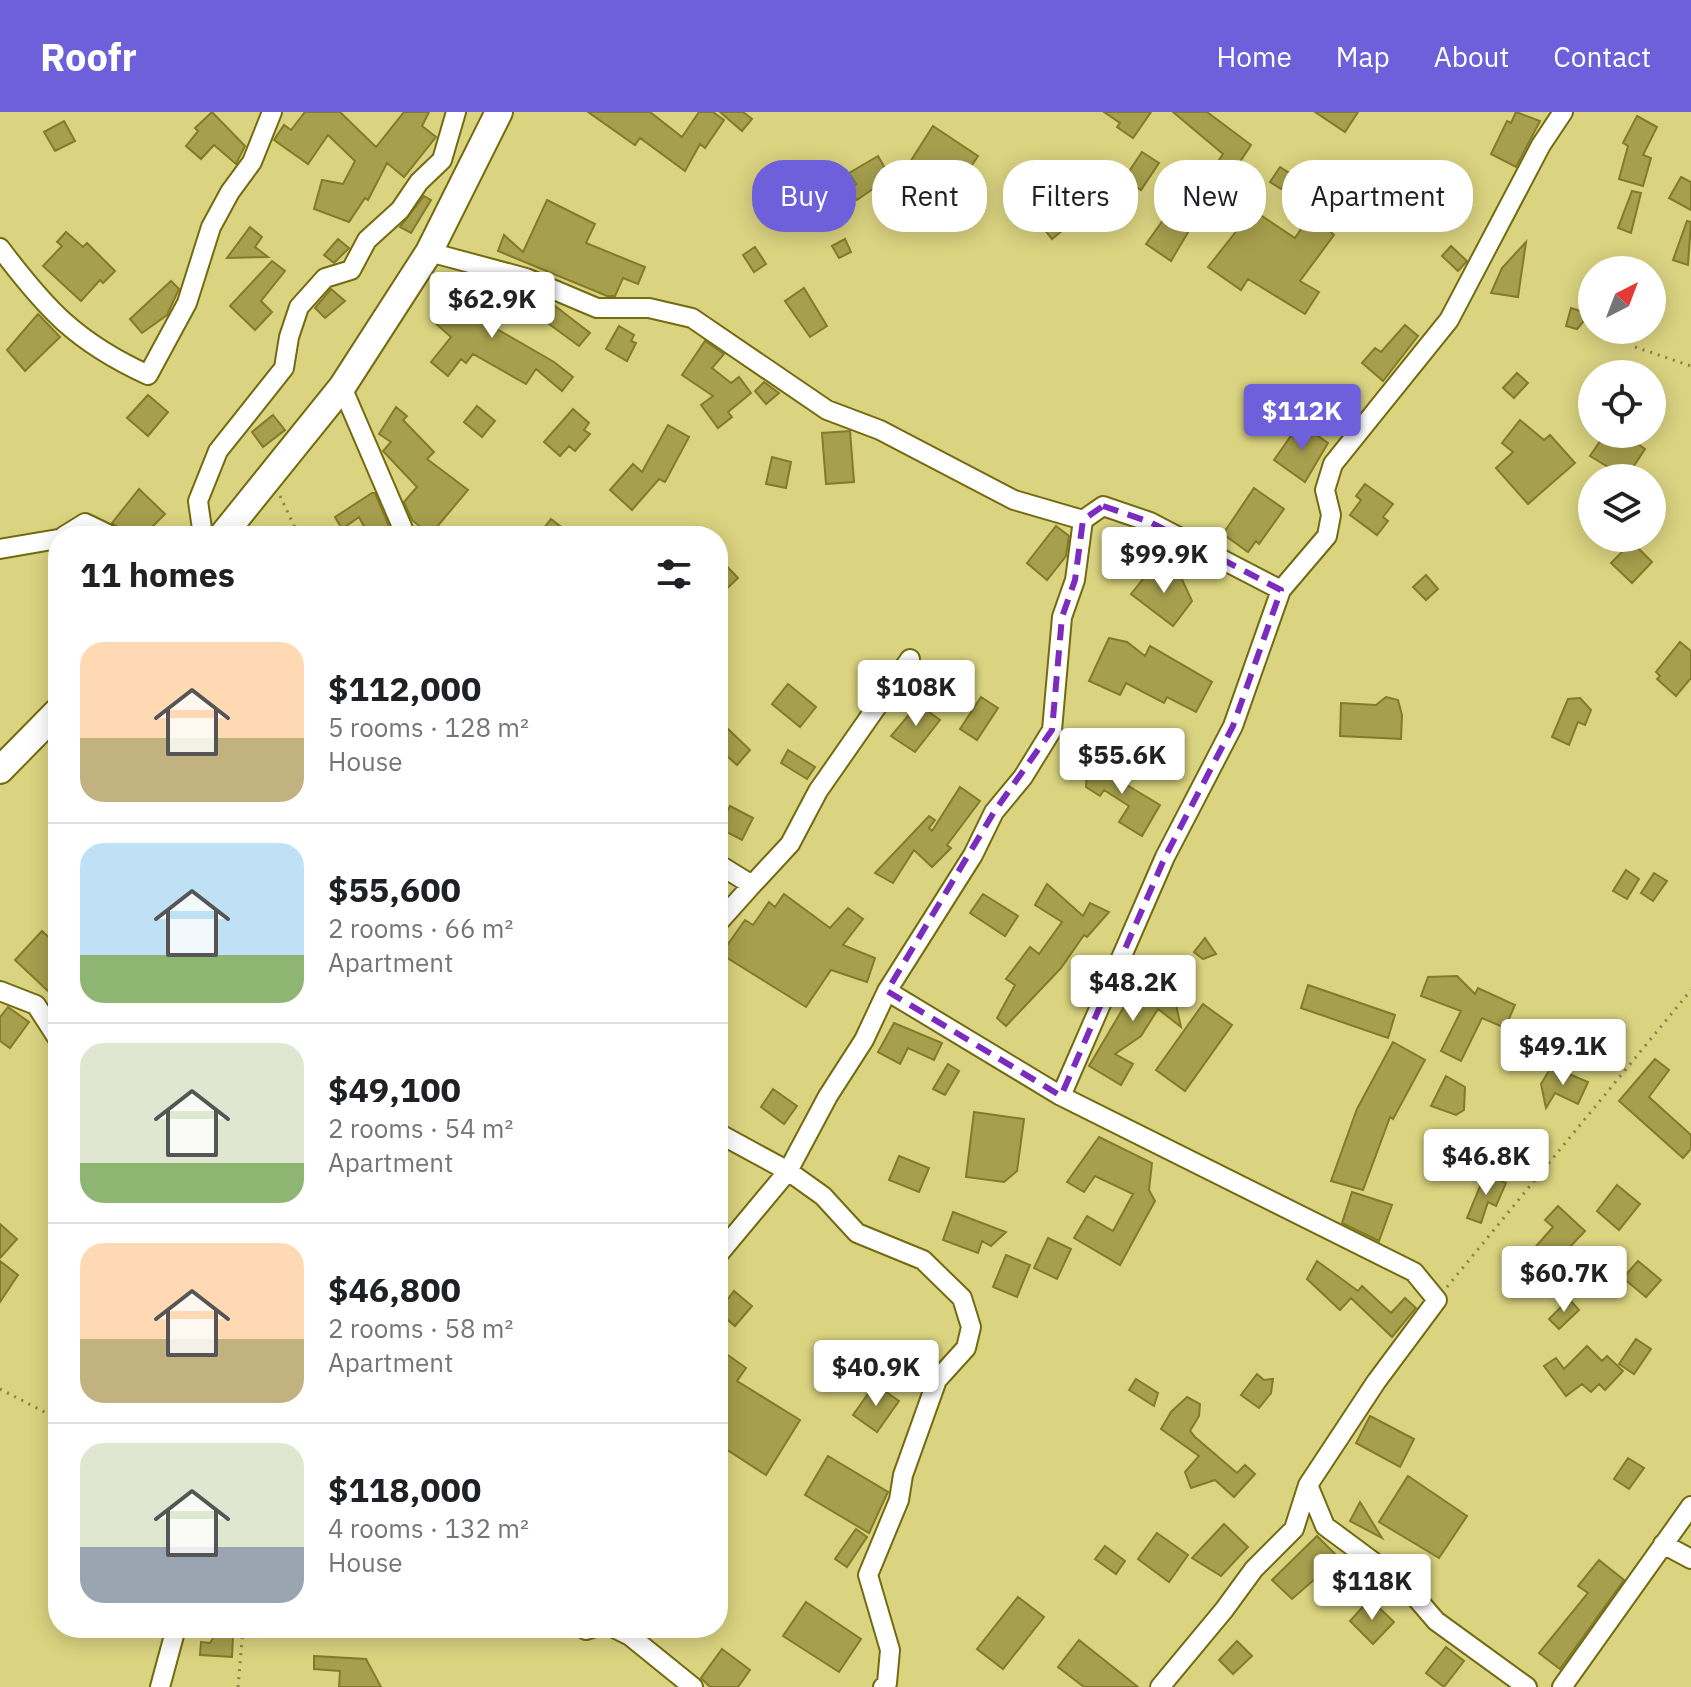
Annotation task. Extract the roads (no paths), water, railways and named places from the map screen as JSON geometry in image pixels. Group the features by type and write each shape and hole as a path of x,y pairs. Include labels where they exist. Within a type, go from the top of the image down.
{"main road":[{"path":"230,526 342,387 429,252 499,112"},
{"path":"0,770 48,721"}],"street":[{"path":"0,248 47,309 64,325 119,362 148,375 187,303 211,227 230,192 252,162 272,112"},
{"path":"202,526 198,501 218,451 284,368 289,337 299,307 325,278 351,270 367,240 400,210 419,182 442,160 456,112"},
{"path":"1061,1096 1165,857 1233,726 1281,590 1327,536 1331,515 1325,490 1333,464 1449,320 1541,145 1563,112"},
{"path":"429,252 526,278 597,308 649,308 692,318 827,410 880,430 1014,500 1083,520"},
{"path":"342,387 402,526"},
{"path":"728,1243 788,1171 828,1096 864,1040 887,991 973,855 994,812 1023,777 1052,730 1062,617 1075,580 1083,520 1103,506 1150,522 1281,590"},
{"path":"0,549 48,541"},
{"path":"728,912 790,844 818,791 910,659"},
{"path":"728,870 752,885"},
{"path":"0,991 36,1005 48,1024"},
{"path":"887,991 1061,1096 1414,1272 1437,1300 1376,1382 1308,1485 1294,1529 1254,1569 1160,1687"},
{"path":"728,1138 788,1171 823,1196 857,1233 923,1260 962,1298 971,1327 966,1348 937,1380 903,1475 899,1500 868,1575 890,1650 887,1683 883,1687"},
{"path":"1308,1485 1325,1526 1406,1586 1436,1621 1527,1687"},
{"path":"1562,1687 1691,1506"},
{"path":"1663,1544 1691,1559"},
{"path":"160,1687 173,1638"},
{"path":"632,1638 693,1687"}]}
